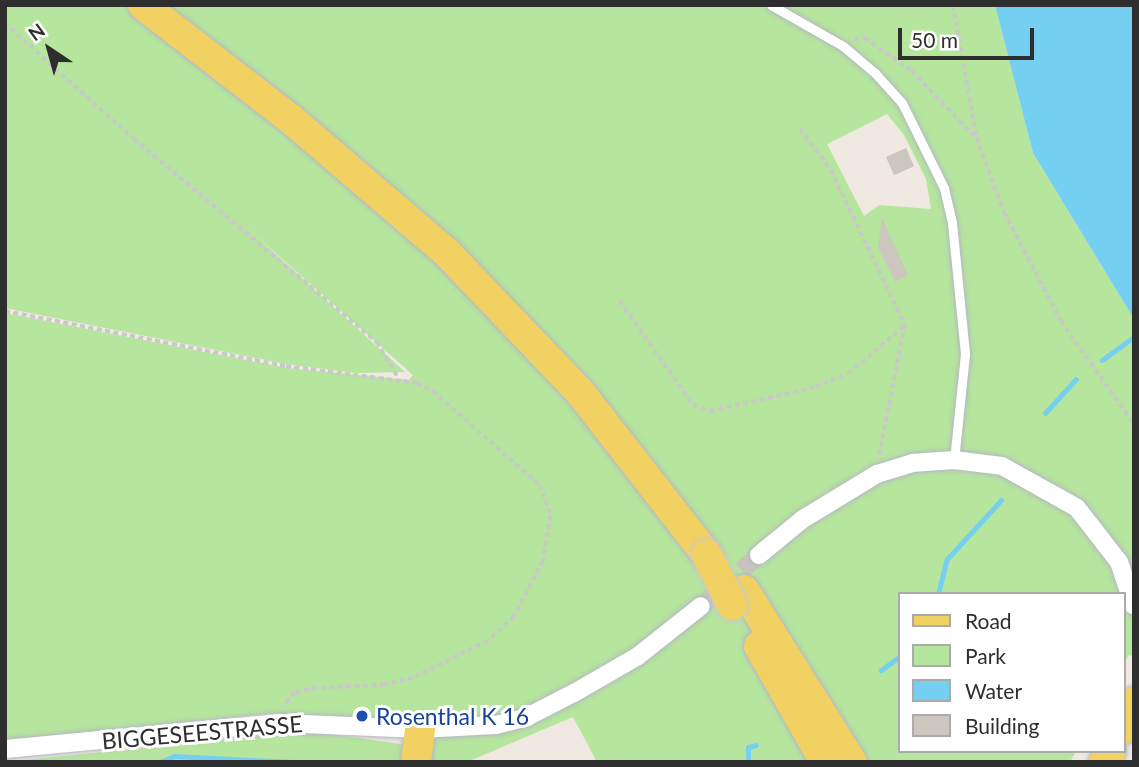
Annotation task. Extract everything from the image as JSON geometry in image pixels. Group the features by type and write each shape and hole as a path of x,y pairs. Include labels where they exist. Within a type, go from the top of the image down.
{"main road":[{"path":"143,5 292,120 447,253 580,392 708,555 852,762"},
{"path":"738,597 825,762"},
{"path":"1125,724 1134,702"},
{"path":"416,762 420,729"}],"street":[{"path":"759,555 803,519 877,474 912,463 954,460 1002,466 1077,508 1119,562 1134,606"},
{"name":"BIGGESEESTRASSE","path":"5,749 279,723 420,729 484,726 527,717 638,656 701,606"}],"lane":[{"path":"771,5 844,46 902,103 944,188 952,223 965,354 954,460"}],"path":[{"path":"953,5 976,138 1028,264 1090,369 1134,424"},
{"path":"5,23 134,139 377,342 398,377"},
{"path":"844,46 865,38 887,51 912,71 976,138"},
{"path":"800,129 831,170 905,325 877,474"},
{"path":"620,301 693,405 710,411 815,387 848,374 877,354 905,325"},
{"path":"5,311 286,366 398,377 433,391 540,485 551,516 543,561 514,617 488,641 413,678 295,694 286,701 279,723"}],"green space":[{"path":"5,5 995,5 1033,153 1134,319 1134,656 1129,655 1125,662 1125,592 898,592 898,753 1075,753 1070,762 597,762 573,717 467,762 412,762 415,731 277,713 5,740 5,313 287,368 409,380 413,375 245,226 405,372 356,373 286,364 5,308","holes":["887,114 904,135 926,179 931,209 879,205 864,216 827,144"]},
{"path":"308,731 408,745 408,762 5,762"}],"water":[{"path":"995,5 1134,5 1134,319 1033,153"}],"building":[{"path":"906,148 914,166 894,175 886,157"},
{"path":"882,218 908,275 895,282 878,248"}],"waterway":[{"path":"1102,360 1134,337"},
{"path":"1045,413 1076,379"},
{"path":"939,592 947,559 1001,500"},
{"path":"881,670 898,658"},
{"path":"748,762 748,747 756,745"},
{"path":"160,762 174,756 294,762"}],"tunnel":[{"path":"701,606 759,555"}],"place":[{"name":"Rosenthal K 16","path":"362,716"}]}
